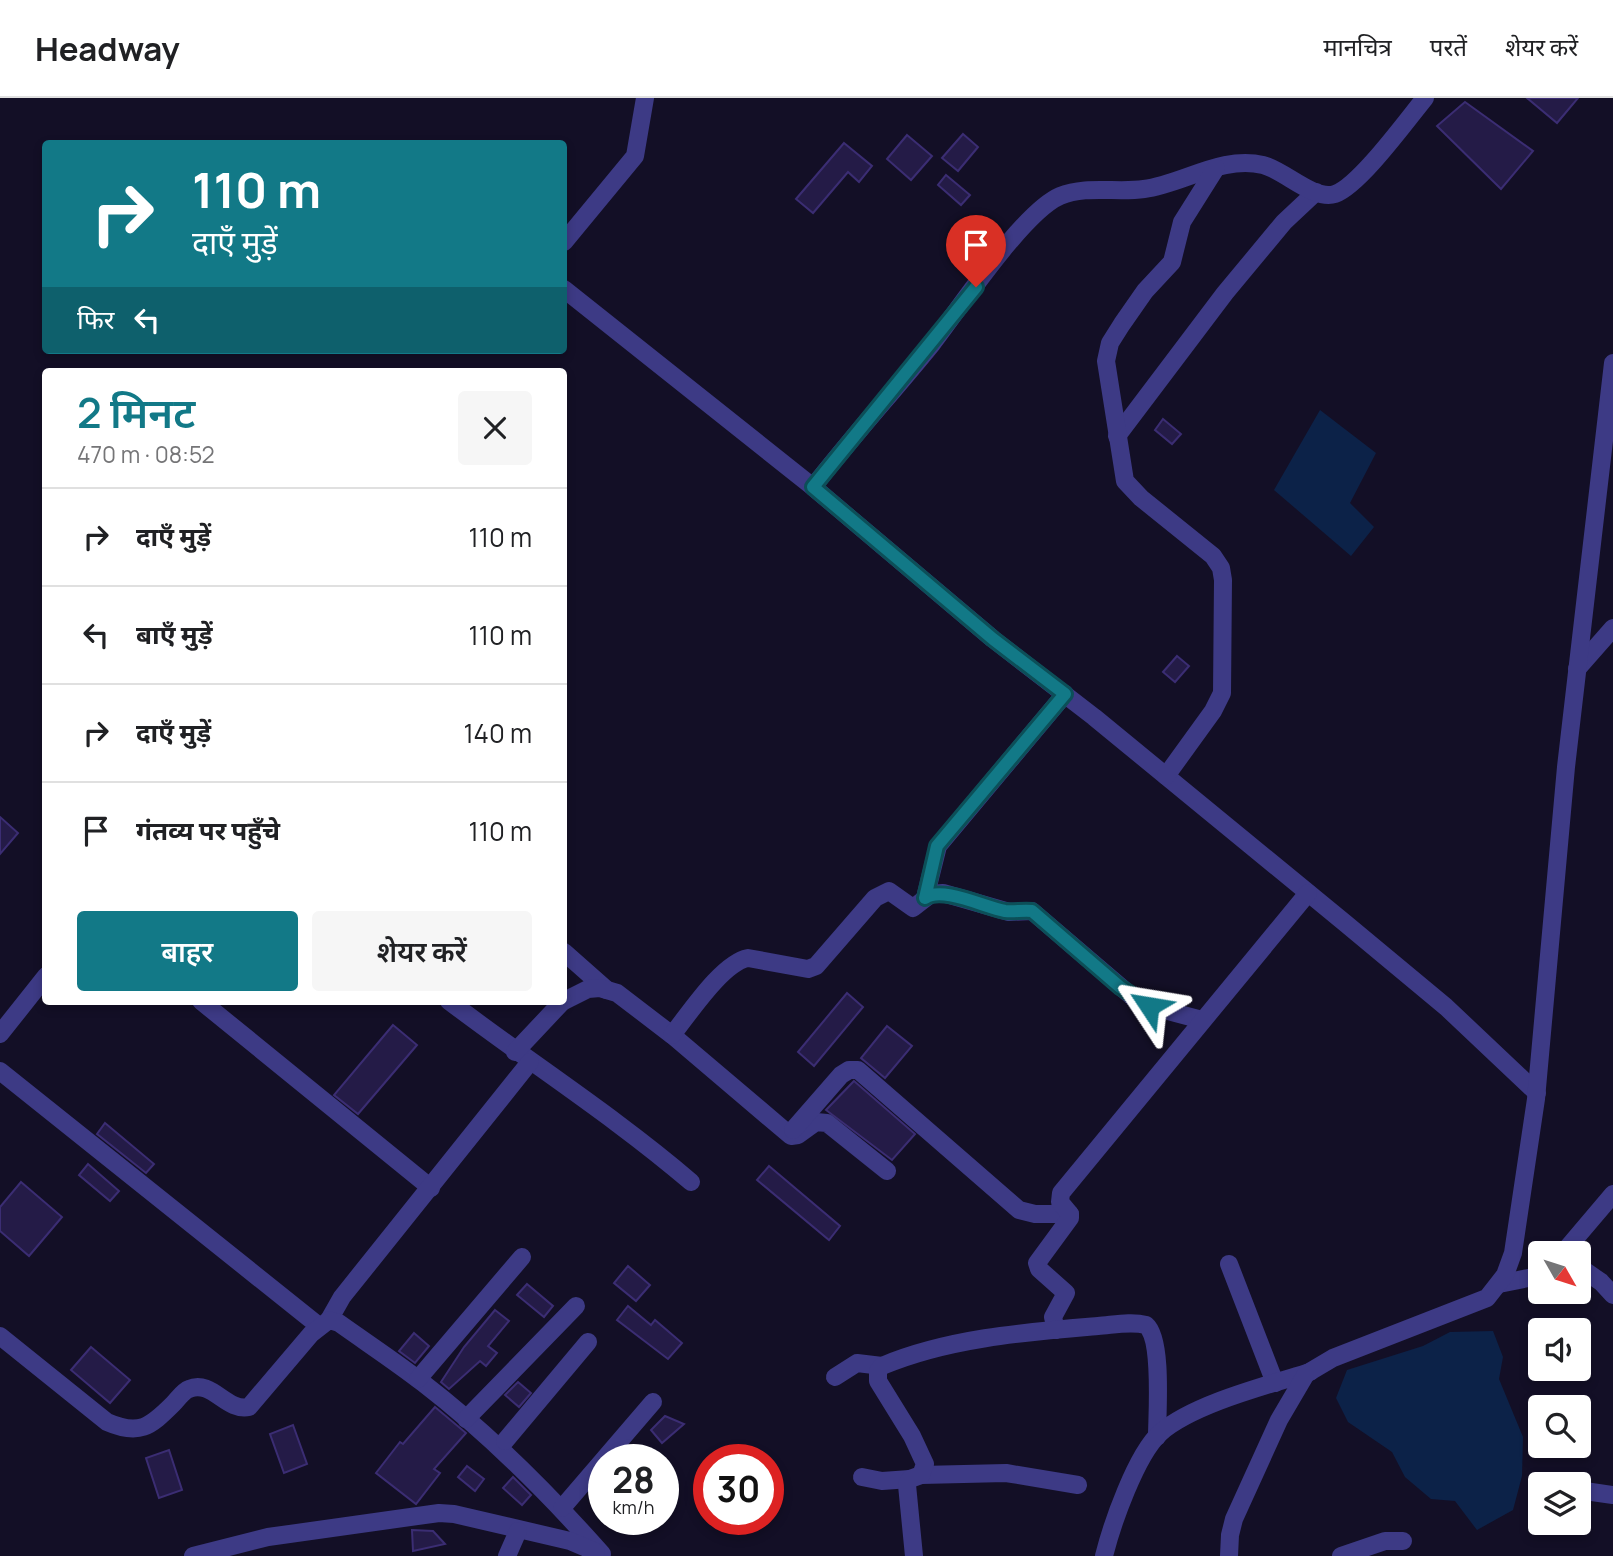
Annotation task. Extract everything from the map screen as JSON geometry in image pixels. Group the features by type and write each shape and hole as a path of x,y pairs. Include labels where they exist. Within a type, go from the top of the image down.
{"street":[{"path":"567,238 635,156 645,98"},
{"path":"813,487 1040,209 1061,196 1080,191 1154,188 1232,164 1265,166 1316,192 1329,195 1345,190 1425,98"},
{"path":"1166,776 1213,711 1222,693 1220,634 1223,580 1221,568 1213,556 1128,486 1122,473 1106,361 1110,343 1145,291 1172,262 1182,222 1216,169"},
{"path":"1117,436 1225,293 1284,222 1316,192"},
{"path":"567,291 813,487 993,639 1065,694 1308,892 1446,1007 1536,1093"},
{"path":"1104,1556 1122,1502 1157,1437 1178,1420 1310,1372 1333,1358 1487,1298 1499,1284 1515,1242 1536,1093 1566,767 1613,363"},
{"path":"1577,669 1613,628"},
{"path":"925,898 937,846 1065,694"},
{"path":"672,1035 720,977 740,960 748,958 807,969 816,966 875,898 884,892 895,893 906,906 913,908 931,894 943,893 1009,912 1032,911 1135,999 1149,1006 1202,1020"},
{"path":"1070,1214 1060,1202 1061,1193 1308,892"},
{"path":"567,955 607,990"},
{"path":"0,1034 42,981"},
{"path":"567,999 588,989 617,993 672,1035 789,1134 798,1135 816,1122 827,1123 887,1171"},
{"path":"206,1005 431,1188"},
{"path":"454,1005 523,1057 607,1114 691,1182"},
{"path":"0,1336 107,1422 124,1430 136,1430 156,1421 189,1389 211,1391 233,1407 249,1407 324,1323 431,1188 560,1005"},
{"path":"789,1134 841,1075 849,1070 858,1070 1019,1210 1035,1214 1070,1214"},
{"path":"0,1071 324,1323 339,1324 418,1379 466,1419 562,1508 604,1555"},
{"path":"1573,1241 1613,1194"},
{"path":"1056,1331 1053,1317 1066,1293 1039,1269 1037,1263 1068,1223 1070,1214"},
{"path":"418,1379 522,1257"},
{"path":"1229,1264 1275,1383"},
{"path":"1591,1275 1613,1295"},
{"path":"1499,1284 1528,1278"},
{"path":"466,1419 576,1307"},
{"path":"835,1377 860,1362 882,1366 953,1345 1139,1323 1151,1329 1155,1348 1157,1437"},
{"path":"505,1441 588,1342"},
{"path":"882,1366 878,1371 878,1381 922,1455 925,1467 907,1485 914,1556"},
{"path":"1229,1556 1234,1519 1294,1390 1310,1372"},
{"path":"562,1508 653,1402"},
{"path":"862,1477 882,1481 1006,1473 1078,1485"},
{"path":"1591,1492 1613,1495"},
{"path":"193,1556 268,1537 439,1513 570,1541 604,1555"},
{"path":"507,1556 518,1531"},
{"path":"1341,1556 1385,1541 1403,1541"}],"water":[{"path":"1320,410 1376,453 1350,503 1374,527 1351,556 1274,490"},
{"path":"1493,1331 1503,1357 1499,1379 1523,1437 1522,1476 1513,1510 1477,1530 1455,1501 1431,1499 1405,1477 1392,1452 1348,1422 1336,1398 1347,1370 1423,1346 1450,1332"}],"building":[{"path":"1527,98 1578,98 1557,123"},
{"path":"1465,102 1533,151 1501,189 1437,126"},
{"path":"963,134 978,147 958,171 942,158"},
{"path":"907,135 932,156 911,180 887,159"},
{"path":"844,143 872,166 859,182 848,172 813,213 796,199"},
{"path":"946,175 970,195 961,205 938,185"},
{"path":"1163,419 1181,434 1172,444 1155,430"},
{"path":"1177,656 1189,666 1175,682 1163,672"},
{"path":"0,817 18,833 0,854"},
{"path":"847,993 863,1007 814,1066 798,1052"},
{"path":"393,1025 417,1045 358,1114 334,1095"},
{"path":"887,1026 912,1046 885,1078 861,1058"},
{"path":"854,1081 915,1134 892,1160 826,1110"},
{"path":"105,1123 154,1164 146,1173 97,1134"},
{"path":"88,1164 119,1191 110,1201 79,1175"},
{"path":"769,1166 840,1226 829,1240 757,1180"},
{"path":"21,1182 62,1217 29,1256 0,1231 0,1207"},
{"path":"628,1266 650,1285 636,1301 614,1283"},
{"path":"527,1284 553,1306 544,1317 517,1295"},
{"path":"628,1306 651,1325 655,1320 682,1343 668,1359 617,1320"},
{"path":"495,1310 509,1321 488,1346 497,1353 486,1366 480,1361 449,1389 441,1382 464,1347"},
{"path":"414,1333 429,1346 415,1363 399,1351"},
{"path":"91,1347 130,1380 110,1403 71,1370"},
{"path":"518,1382 531,1393 519,1407 505,1395"},
{"path":"435,1407 466,1433 434,1469 440,1473 416,1504 376,1473 400,1442 403,1444"},
{"path":"665,1416 684,1424 662,1443 651,1430"},
{"path":"293,1425 307,1464 284,1473 270,1434"},
{"path":"169,1450 182,1490 159,1498 146,1458"},
{"path":"467,1466 484,1479 475,1491 458,1477"},
{"path":"513,1477 531,1495 522,1505 503,1488"},
{"path":"412,1530 433,1531 445,1544 413,1551"}],"route":[{"path":"976,287 813,487 993,639 1065,694 937,846 925,898 931,894 943,893 1009,912 1032,911 1106,976 1135,999 1149,1006"}]}
